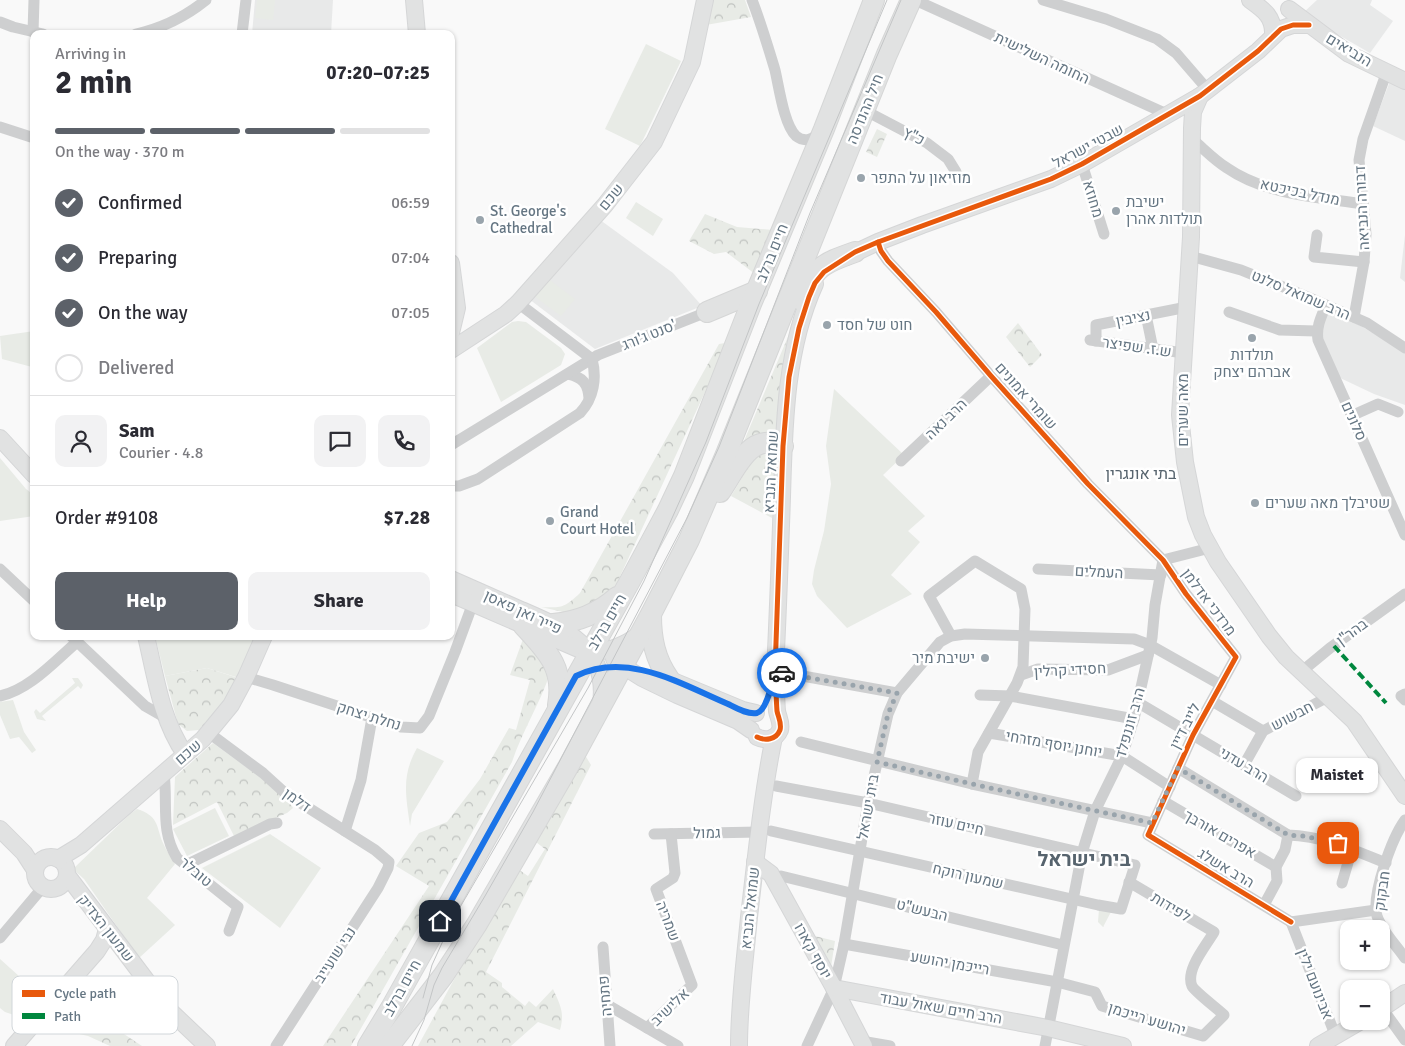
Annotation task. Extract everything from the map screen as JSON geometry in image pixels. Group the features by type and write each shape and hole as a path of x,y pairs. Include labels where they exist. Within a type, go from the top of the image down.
{"highway":[{"name":"חיל ההנדסה","path":"792,204 824,129 874,0"},
{"name":"חיל ההנדסה","path":"820,218 864,110 913,0"},
{"name":"חיים ברלב","path":"368,1046 576,676 599,656 607,622 668,510 684,476 792,204"},
{"name":"חיים ברלב","path":"389,1046 438,984 463,946 568,767 651,614 689,540 820,218"},
{"path":"754,382 810,278 825,263 855,252"},
{"path":"707,312 757,291"},
{"path":"707,312 720,315 732,324 734,348"},
{"path":"689,540 748,452 761,443 783,446"},
{"path":"553,624 594,615 624,591"},
{"path":"651,614 656,654 669,679"},
{"path":"523,625 550,655 557,668 560,694 556,712"}],"street":[{"path":"34,0 38,30"},
{"path":"150,30 170,24 206,0"},
{"path":"242,30 246,0"},
{"path":"414,0 417,30"},
{"name":"שכם","path":"455,347 506,314 518,303 605,205 654,142 692,62 705,0"},
{"name":"החומה השלישית","path":"913,0 1169,115"},
{"path":"1043,0 1106,19 1157,39 1176,53 1204,93"},
{"path":"1250,0 1270,17 1273,25 1273,35"},
{"name":"הנביאים","path":"1288,3 1309,25 1349,54 1405,81"},
{"name":"הנביאים","path":"1288,3 1387,71"},
{"path":"754,6 775,70 789,125 795,135 806,140 814,138 824,129"},
{"path":"0,22 30,31"},
{"name":"שבטי ישראל","path":"855,252 1051,179 1082,164 1204,93 1258,51 1273,35 1288,26 1309,25"},
{"name":"דבורה הנביאה","path":"1354,317 1364,262 1366,234 1359,160 1387,71"},
{"name":"מאה שערים","path":"1204,93 1193,112 1190,256 1180,415 1182,446 1196,517 1210,548 1269,636 1300,672 1354,721 1405,796"},
{"name":"כ\"ץ","path":"864,110 927,143 948,159 956,172"},
{"path":"1169,115 1182,119 1192,134"},
{"path":"0,127 30,137"},
{"name":"מנדל בכיכטא","path":"1192,134 1226,168 1260,185 1303,195 1363,204"},
{"name":"מחוזא","path":"1082,164 1104,234"},
{"path":"1317,235 1314,257 1364,262"},
{"name":"שומרי אמונים","path":"878,242 881,252 888,261 936,312 991,376 1088,484 1163,560"},
{"name":"שמואל הנביא","path":"778,716 775,671 783,446 790,377 799,328 809,296 824,272 855,252"},
{"name":"הרב שמואל סלנט","path":"1190,256 1268,280 1367,323 1405,348"},
{"path":"455,299 455,313"},
{"path":"455,486 478,479 580,413 590,400 594,384 592,359 518,303"},
{"path":"1229,312 1280,330 1316,331 1326,305"},
{"name":"נציבין","path":"1093,341 1096,325 1187,307"},
{"name":"סנט ג'ורג'","path":"455,443 598,355 657,330 707,312"},
{"path":"1146,315 1153,349"},
{"name":"סלונים","path":"1316,331 1318,340 1405,536"},
{"name":"ש.ז. שפיצר","path":"1093,341 1184,353"},
{"path":"568,374 583,380 587,386 590,400"},
{"name":"הרב נאה","path":"901,461 991,376"},
{"path":"1352,416 1378,404 1398,412"},
{"path":"0,438 30,471"},
{"path":"1163,560 1210,548"},
{"name":"הרב זוננפלד","path":"1045,1046 1082,853 1095,811 1122,756 1134,719 1149,650 1163,560"},
{"name":"מרדכי אדלמן","path":"1163,560 1186,594 1236,657"},
{"path":"972,784 978,752 1010,696 1023,667 1024,636 1025,609 1021,589 975,562 929,596 951,636 965,634 1024,636 1134,639 1149,650 1221,685"},
{"path":"0,569 30,597"},
{"name":"העמלים","path":"1038,569 1161,575"},
{"name":"פייר ואן פאסן","path":"455,582 553,624 573,636 599,656"},
{"name":"בהר\"ן","path":"1300,672 1405,594"},
{"name":"פייר ואן פאסן","path":"455,596 577,649 599,656"},
{"name":"נחלת יצחק","path":"246,678 401,727 420,728 425,723 473,604"},
{"path":"599,656 640,634"},
{"name":"בית ישראל","path":"807,1046 834,988 844,944 868,803 888,714 897,693 940,642 951,636"},
{"path":"0,696 14,693 28,684 73,640"},
{"path":"75,640 145,706 166,718"},
{"path":"147,640 166,718 174,738 185,754"},
{"name":"שכם","path":"43,887 50,889 59,887 64,882 54,866 164,773 209,733 226,714 246,678 262,640"},
{"name":"חסידי קרלין","path":"1020,675 1038,670 1108,670 1149,650"},
{"path":"599,656 614,658 623,666 660,687 738,721 764,740 774,737 780,730 778,716 770,711 743,710 669,679 623,666"},
{"path":"599,656 602,685 601,707"},
{"name":"לייב דיין","path":"1148,835 1193,734 1236,657"},
{"path":"775,671 897,693"},
{"name":"שמואל הנביא","path":"758,712 770,691 775,671"},
{"path":"980,695 1010,696 1134,719"},
{"name":"חבשוש","path":"1244,765 1263,731 1328,697"},
{"path":"1212,701 1263,731"},
{"name":"הרב עדני","path":"1137,702 1296,796"},
{"path":"754,734 751,721 758,712"},
{"path":"345,831 361,780 372,718"},
{"name":"דלמן","path":"209,733 263,773 285,793 375,850 389,862"},
{"name":"יוחנן יוסף מזרחי","path":"989,733 1122,756 1170,787"},
{"name":"שמואל הנביא","path":"754,734 764,750 767,771"},
{"name":"שמואל הנביא","path":"739,1046 755,862 765,832 767,771 774,737"},
{"path":"801,742 972,784 1152,823"},
{"path":"1178,768 1288,835 1338,843 1386,863"},
{"name":"טובלר","path":"164,773 166,788 165,827 172,850 177,858 238,907 229,931"},
{"name":"חיים עוזר","path":"776,786 868,803 1135,865"},
{"name":"אפרים אורבך","path":"1163,801 1276,867"},
{"name":"חבקוק","path":"1405,820 1391,846 1380,879 1376,910 1382,927 1405,958"},
{"path":"186,865 277,822"},
{"path":"0,829 18,847 54,866 36,880 43,887 0,938"},
{"name":"גמול","path":"654,834 765,832"},
{"name":"שמעון רוקח","path":"765,832 1121,909 1135,865"},
{"name":"שמריה","path":"671,834 675,873 673,878 656,889 692,985"},
{"name":"הרב אשלג","path":"1148,835 1291,922"},
{"path":"1264,905 1277,881 1276,867 1285,850 1288,835"},
{"path":"1342,883 1352,849"},
{"name":"נבי שועייב","path":"276,1046 378,888 389,862"},
{"name":"יוסף קארו","path":"755,862 771,874 862,1043"},
{"name":"שמעון הצדיק","path":"54,866 107,929 143,976"},
{"name":"הבעש\"ט","path":"781,876 1063,945"},
{"name":"לפידות","path":"1129,882 1214,932"},
{"path":"1291,922 1376,910"},
{"name":"אבינועם ילין","path":"1291,922 1337,1042"},
{"path":"75,976 97,951 104,940 107,929"},
{"name":"יהושע רייכמן","path":"1057,982 1095,992 1102,1006 1203,1036 1224,1015 1192,987 1190,975 1192,968 1214,932"},
{"name":"רייכמן יהושע","path":"844,944 1057,982"},
{"name":"פתחיה","path":"603,947 610,1046"},
{"name":"אלישיב","path":"647,1028 692,985"},
{"name":"הרב חיים שאול עבוד","path":"834,988 1048,1028 1123,1046"},
{"path":"1390,1003 1405,993"},
{"path":"606,1004 678,1046"},
{"name":"שמעון הצדיק","path":"178,1018 207,1046"},
{"path":"1390,1019 1405,1040"},
{"path":"1318,1046 1337,1042 1351,1030"},
{"path":"14,1046 24,1034"},
{"path":"862,1043 890,1046"}],"shaded area":[{"path":"255,0 333,0 331,30 252,30"},
{"path":"1317,0 1372,0 1370,5 1393,21 1370,53 1302,14"},
{"path":"1390,81 1405,87 1405,141 1373,126"},
{"path":"596,217 673,273 702,306 595,349 529,299"},
{"path":"1405,235 1405,282 1400,278"},
{"path":"1328,311 1361,326 1405,352 1405,405 1374,394 1336,376 1320,332"}],"green space":[{"path":"257,0 275,0 273,20 255,18"},
{"path":"710,0 745,0 751,17 706,25"},
{"path":"646,44 681,61 640,146 605,129"},
{"path":"877,129 887,134 877,157 866,152"},
{"path":"636,202 663,219 653,236 626,218"},
{"path":"705,214 737,227 773,230 755,274 726,252 714,254 689,241"},
{"path":"547,278 575,299 561,316 534,296"},
{"path":"795,320 777,433 763,434 744,441"},
{"path":"512,322 526,322 561,348 565,354 561,365 501,402 477,348"},
{"path":"1018,323 1042,355 1030,367 1006,337"},
{"path":"30,332 30,366 2,359 0,336"},
{"path":"725,343 723,353 617,583 609,594 572,614 541,607 562,606 580,593 719,344"},
{"path":"834,389 904,455 883,475 925,516 908,531 920,542 891,575 912,594 847,628 817,596 812,584 824,531 831,484 826,446"},
{"path":"763,454 770,455 775,461 772,518 731,496 749,466"},
{"path":"0,458 30,492 30,517 0,521"},
{"path":"523,639 535,646 550,673 512,762 351,1046 323,1046 429,886 396,866 419,833 447,822 480,779 509,728 516,730 530,680 510,675"},
{"path":"156,640 256,640 239,678 207,668 165,676"},
{"path":"207,668 235,677 237,683 207,726 199,730 187,731 178,724 165,676"},
{"path":"72,678 78,678 83,685 81,689 78,686 42,716 46,721 37,719 34,712 36,709 40,713 75,683"},
{"path":"13,700 24,732 36,750 32,753 19,737 10,739 0,715 0,702"},
{"path":"213,743 286,796 293,808 287,813 234,836 217,802 173,825 175,777"},
{"path":"417,748 444,761 412,814 410,826 406,786 409,768"},
{"path":"585,755 591,765 486,972 502,983 502,987 525,1006 529,1001 536,1007 553,989 562,1013 560,1030 538,1022 511,1046 418,1046 515,867 528,876 545,849 532,839"},
{"path":"215,808 229,836 187,856 173,829"},
{"path":"137,809 149,815 156,822 164,846 175,864 147,898 175,925 139,958 84,879 73,869"},
{"path":"270,834 321,868 280,928 202,868"},
{"path":"1099,909 1111,912 1103,927 1098,922"},
{"path":"811,935 835,941 831,967"},
{"path":"0,959 19,976 12,976 12,1014 0,1008"},
{"path":"79,1034 124,1034 142,1046 110,1046"}],"tram line":[{"path":"423,998 432,965 452,921 588,688 644,581 706,442 759,304 887,0"},
{"path":"412,1046 424,1020 434,985 442,968 533,812 687,518 719,447 810,213 901,0"}],"marked path":[{"path":"1334,646 1386,703"}],"cycle path":[{"path":"757,737 763,739 773,738 780,730 775,671 783,446 789,377 799,328 815,283 824,272 855,252 1051,179 1082,164 1200,96 1258,51 1281,29 1293,25 1309,25"},
{"path":"878,242 881,251 888,261 936,312 991,376 1088,484 1163,560 1186,594 1236,657 1193,735 1148,835 1291,922"}],"way so far":[{"path":"782,673 897,693 888,714 877,762 1152,823 1178,768 1288,835 1338,843"}],"place":[{"name":"מוזיאון על התפר","path":"861,178"},
{"name":"ישיבת תולדות אהרן","path":"1116,211"},
{"name":"St. George's Cathedral","path":"480,220"},
{"name":"חוט של חסד","path":"827,325"},
{"name":"תולדות אברהם יצחק","path":"1252,338"},
{"name":"שטיבלך מאה שערים","path":"1255,503"},
{"name":"Grand Court Hotel","path":"550,521"},
{"name":"ישיבת מיר","path":"985,658"},
{"name":"Maistet","path":"1338,843"}],"district":[{"name":"בתי אונגרין","path":"1141,474"},
{"name":"בית ישראל","path":"1084,859"}],"route":[{"path":"440,921 576,676 604,667 619,666 635,669 669,679 748,712 756,713 760,711 766,700 775,671 782,673"}]}
